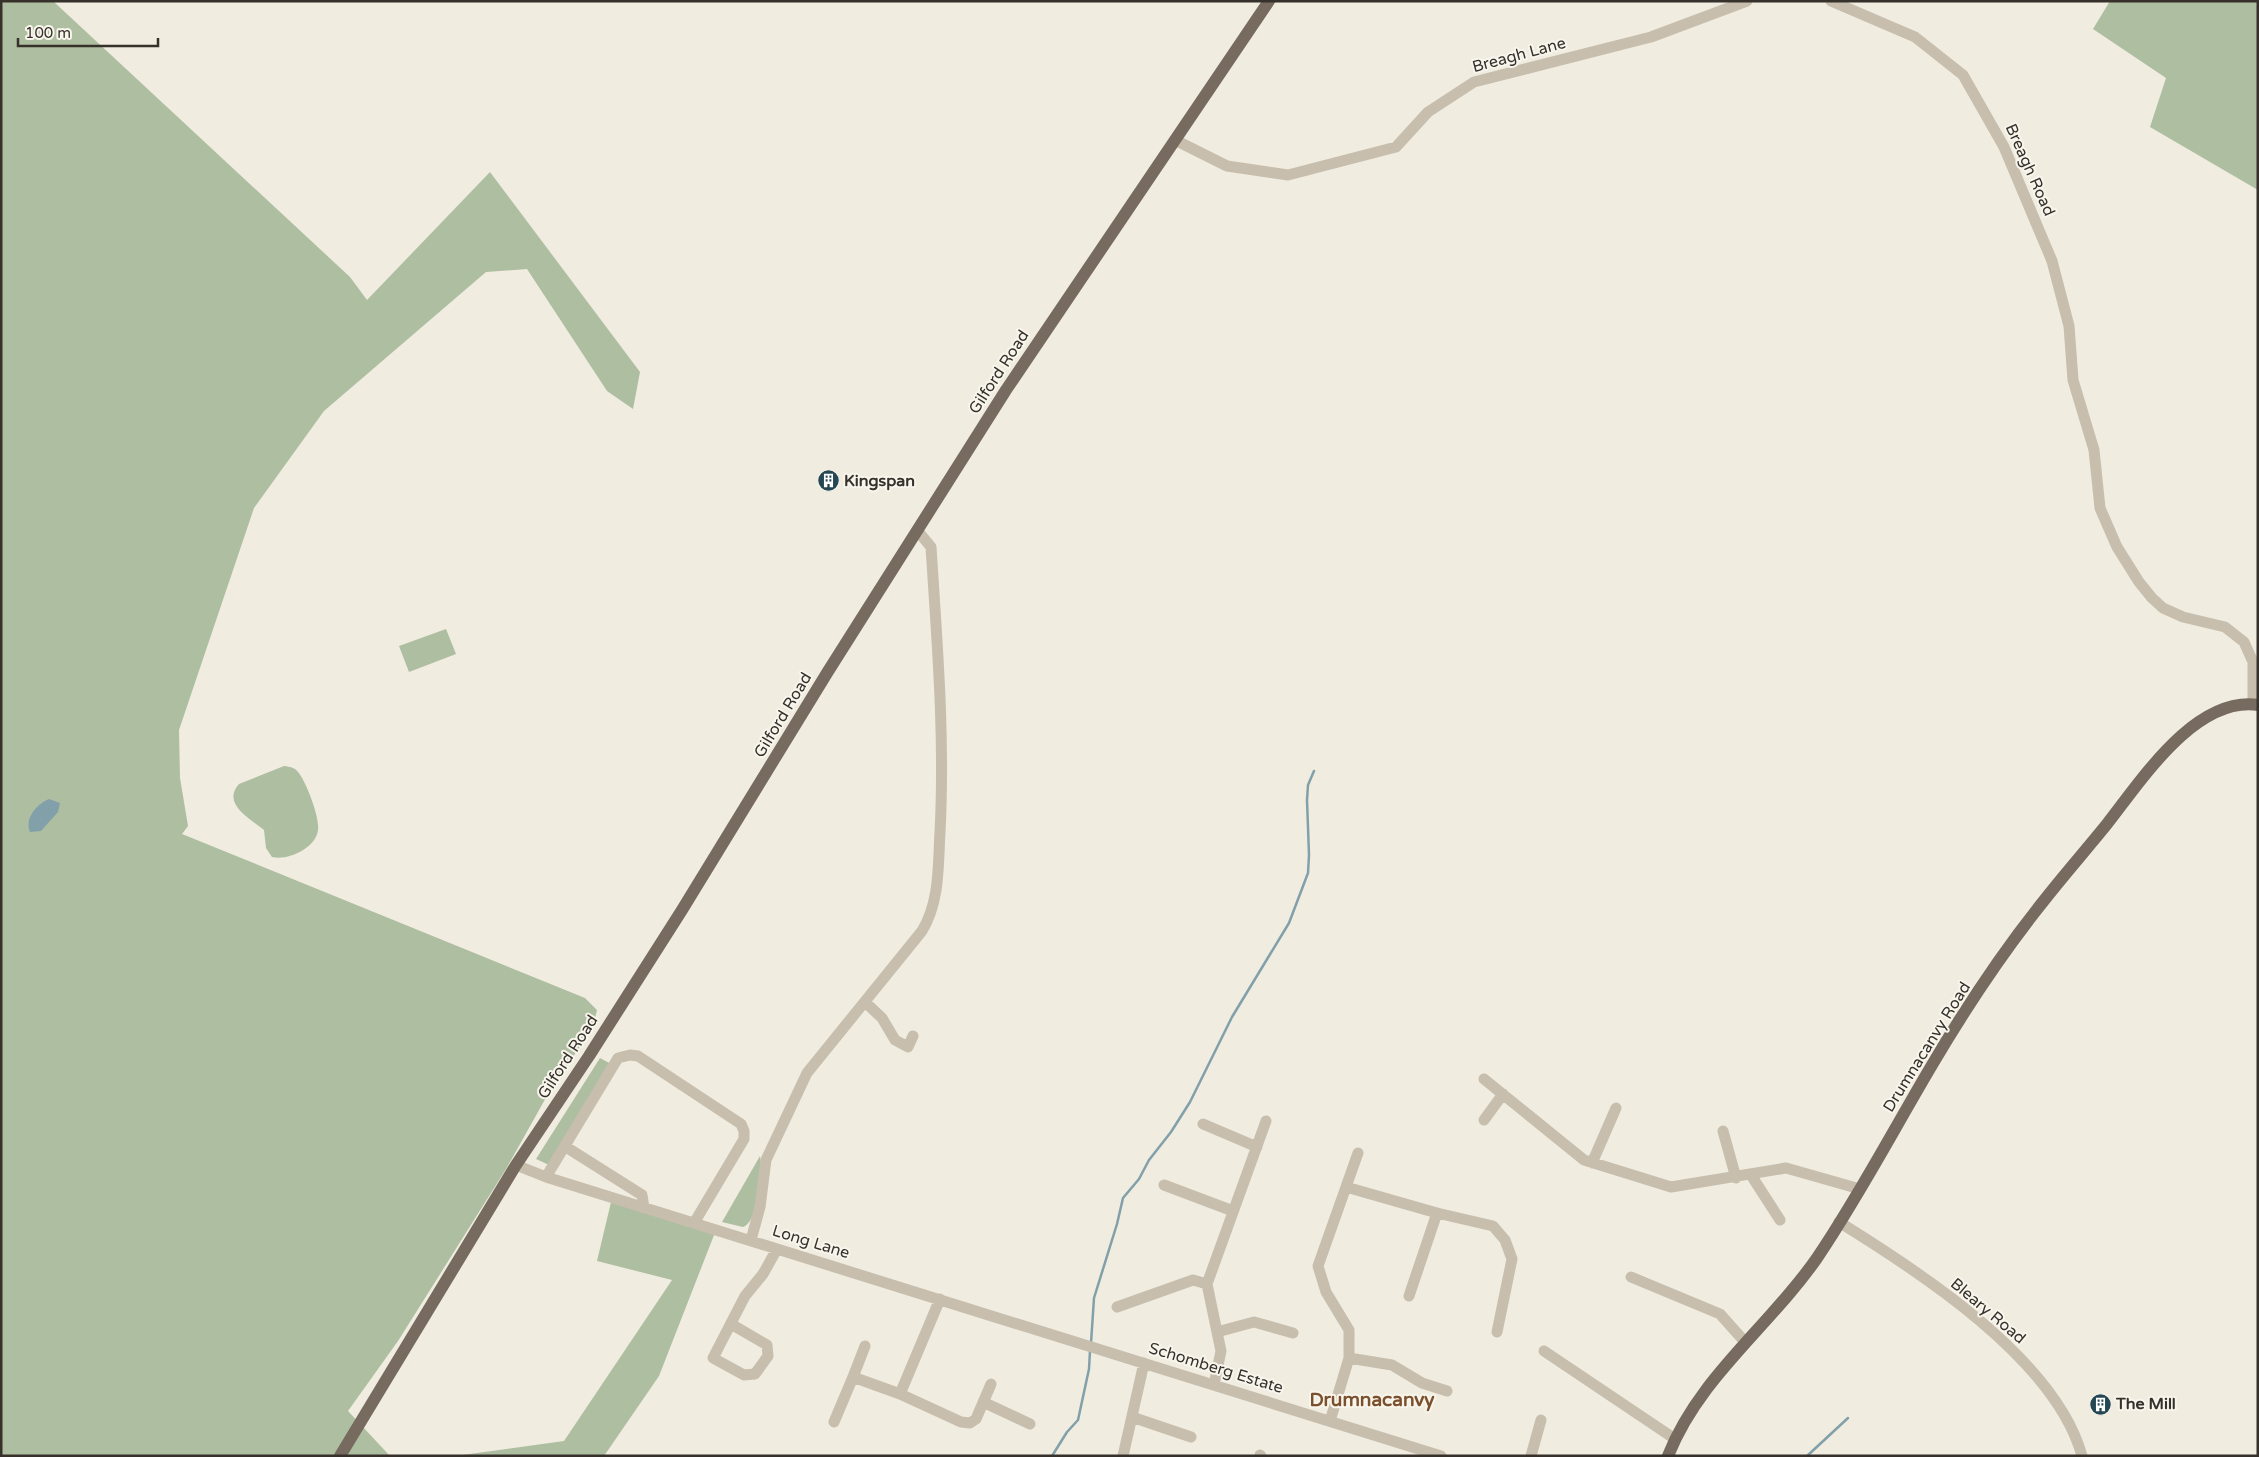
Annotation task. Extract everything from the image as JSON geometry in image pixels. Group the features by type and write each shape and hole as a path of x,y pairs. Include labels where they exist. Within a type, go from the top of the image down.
{"main road":[{"name":"Gilford Road","path":"340,1456 516,1165 589,1056 672,926 917,530 1011,384 1269,1"},
{"name":"Drumnacanvy Road","path":"1668,1456 1691,1410 1714,1378 1795,1287 1839,1222 1958,1023 2046,897 2181,736 2211,713 2231,707 2255,705"}],"street":[{"name":"Breagh Lane","path":"1175,140 1227,166 1288,175 1396,147 1428,112 1474,82 1651,37 1747,1"},
{"name":"Breagh Road","path":"1831,1 1914,37 1963,75 2004,147 2052,261 2069,326 2073,380 2094,450 2100,508 2117,547 2139,582 2163,608 2183,617 2224,627 2244,642 2253,662 2255,705"},
{"path":"750,1240 760,1207 766,1160 806,1073 922,931 936,897 942,788 941,699 931,547 917,530"},
{"path":"865,1002 882,1018 895,1040 908,1047"},
{"path":"546,1177 566,1147 618,1058 630,1055 638,1056 741,1124 744,1131 744,1138 694,1223"},
{"path":"1484,1079 1584,1160 1670,1187 1736,1178 1786,1168 1860,1189"},
{"path":"1484,1120 1503,1094"},
{"path":"1592,1163 1616,1108"},
{"path":"1214,1385 1221,1351 1207,1284 1266,1121"},
{"path":"1203,1124 1257,1147"},
{"path":"1723,1131 1736,1178"},
{"path":"566,1147 642,1195 644,1208"},
{"path":"1330,1421 1349,1358 1349,1330 1326,1292 1318,1266 1358,1153"},
{"name":"Long Lane","path":"516,1165 546,1177 644,1208 1097,1348"},
{"path":"1751,1175 1780,1220"},
{"path":"1164,1185 1233,1211"},
{"path":"1346,1187 1437,1213 1493,1226 1505,1240 1512,1259 1497,1332"},
{"path":"1409,1296 1437,1213"},
{"name":"Bleary Road","path":"1839,1222 1964,1308 2034,1372 2062,1408 2077,1438 2082,1456"},
{"path":"731,1324 764,1341 769,1350 768,1356 758,1371 749,1376 713,1358 745,1296 763,1274 777,1249"},
{"path":"1631,1277 1720,1314 1746,1342"},
{"path":"1117,1307 1193,1280 1207,1284"},
{"path":"900,1394 940,1299"},
{"path":"1217,1332 1254,1322 1293,1333"},
{"path":"834,1422 865,1346"},
{"name":"Schomberg Estate","path":"1097,1348 1330,1421 1417,1452 1441,1456"},
{"path":"1544,1351 1675,1439"},
{"path":"1349,1358 1392,1365 1422,1383 1447,1390"},
{"path":"1123,1456 1144,1363"},
{"path":"853,1377 900,1394 967,1424 976,1419 991,1384"},
{"path":"983,1402 1030,1424"},
{"path":"1132,1417 1191,1437"},
{"path":"1531,1456 1541,1420"}],"green space":[{"path":"1,1 53,1 350,277 367,300 490,172 640,372 633,409 607,391 527,269 486,272 324,411 254,508 179,730 180,778 188,826 182,834 585,998 597,1010 593,1027 548,1094 506,1169 398,1341 348,1411 390,1456 1,1456"},
{"path":"2110,1 2258,1 2258,190 2150,127 2166,78 2093,29"},
{"path":"446,629 456,654 409,672 399,646"},
{"path":"284,766 296,770 305,783 315,809 318,830 307,848 293,855 278,858 272,857 266,848 264,830 240,810 233,798 234,791 239,784"},
{"path":"600,1058 611,1064 549,1165 536,1159"},
{"path":"760,1156 761,1173 758,1196 756,1207 748,1223 743,1227 722,1222"},
{"path":"612,1198 716,1230 659,1376 604,1456 455,1456 564,1441 672,1280 597,1261"}],"water":[{"path":"49,799 60,803 58,812 41,831 30,832 30,817 40,804"}],"waterway":[{"path":"1091,1343 1094,1298 1123,1198 1139,1179 1149,1160 1171,1132 1190,1102 1232,1017 1289,923 1308,873 1307,800 1308,785 1314,771"},
{"path":"1052,1456 1067,1432 1078,1420 1089,1369 1090,1351"},
{"path":"1807,1456 1848,1418"}],"place":[{"name":"Kingspan","path":"828,481"},
{"name":"The Mill","path":"2100,1404"}],"district":[{"name":"Drumnacanvy","path":"1372,1400"}]}
